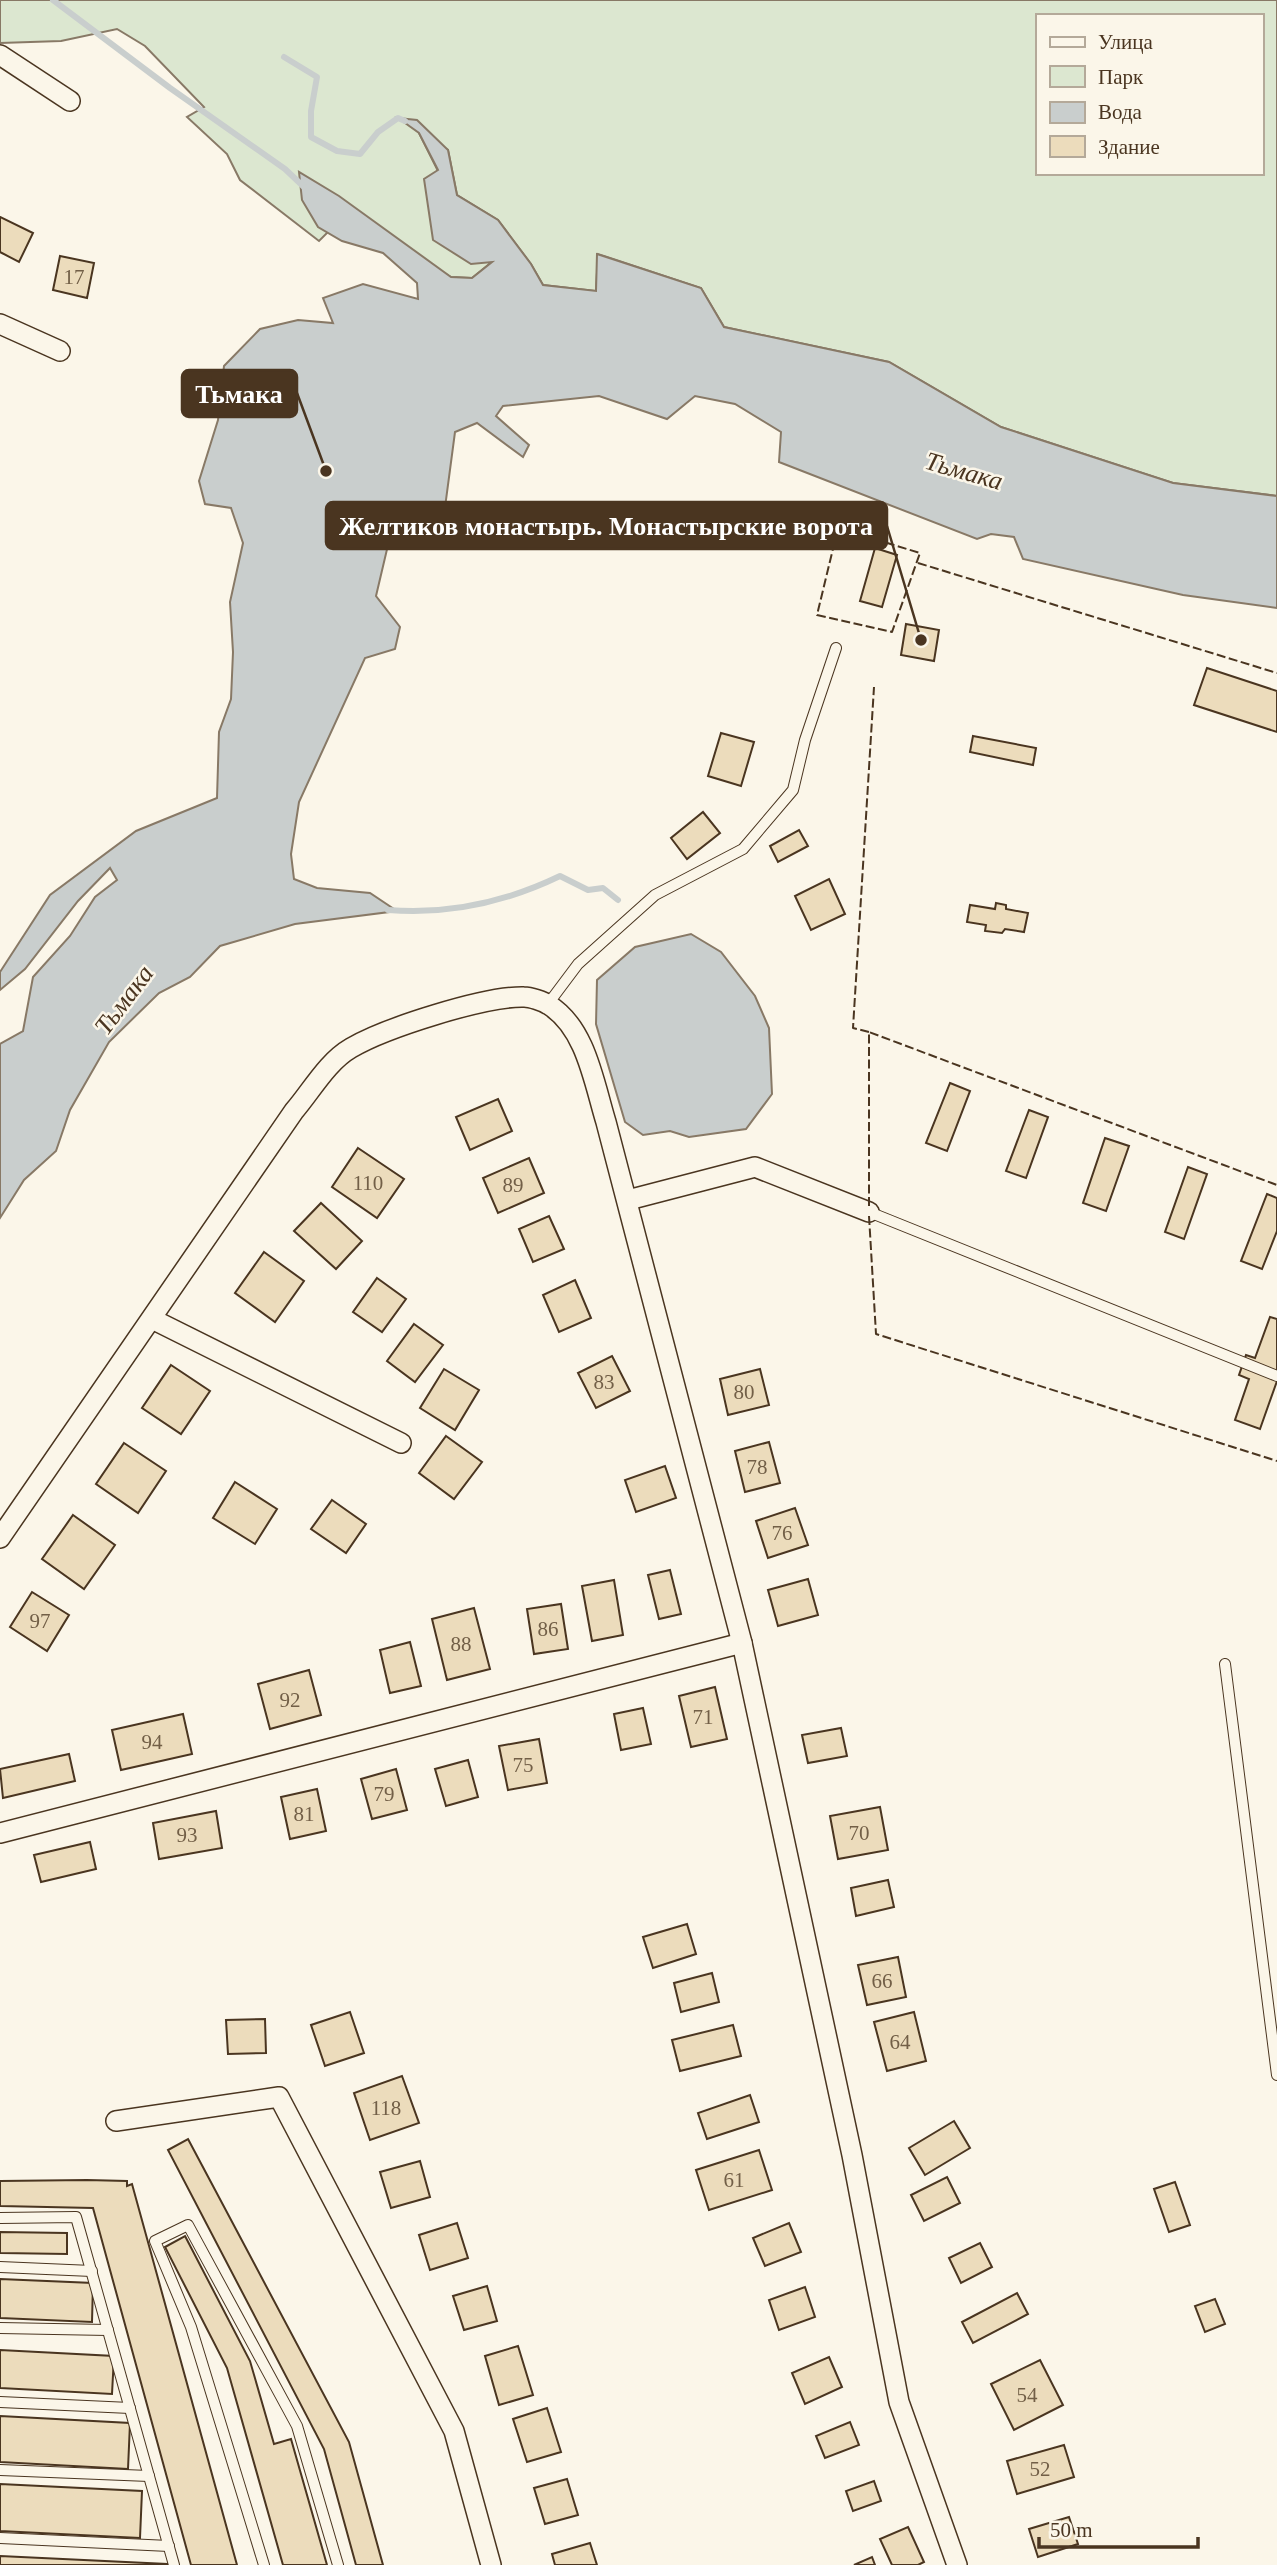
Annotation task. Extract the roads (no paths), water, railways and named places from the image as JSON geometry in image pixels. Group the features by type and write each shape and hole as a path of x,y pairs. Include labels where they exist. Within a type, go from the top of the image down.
{"street":[{"path":"0,55 70,101"},
{"path":"0,324 60,351"},
{"path":"0,1538 294,1111 329,1065 350,1048 413,1022 470,1006 525,997 548,1004 568,1023 582,1045 628,1200 742,1643 852,2155 899,2402 957,2565"},
{"path":"628,1200 755,1167 869,1212"},
{"path":"152,1319 401,1443"},
{"path":"0,1833 742,1643"},
{"path":"116,2121 279,2097 454,2431 491,2565"}],"lane":[{"path":"548,1004 578,964 655,895 743,849 793,790 805,740 836,648"},
{"path":"869,1212 1277,1376"},
{"path":"1225,1664 1277,2075"},
{"path":"0,2218 76,2217 174,2565"},
{"path":"264,2565 191,2327 155,2241 188,2225 297,2426 338,2565"},
{"path":"0,2267 92,2271"},
{"path":"0,2328 108,2330"},
{"path":"0,2402 130,2408"},
{"path":"0,2470 149,2476"},
{"path":"0,2538 169,2546"}],"water":[{"path":"398,118 417,120 448,150 457,195 498,220 543,285 596,291 597,254 701,288 724,327 889,362 1001,427 1173,483 1277,496 1277,608 1183,595 1023,559 1014,537 991,534 977,539 779,462 781,432 735,404 695,396 667,419 599,396 503,406 496,416 529,445 523,457 477,423 455,432 444,515 410,511 392,528 376,596 400,627 395,649 365,658 299,802 291,854 294,879 317,888 370,893 397,911 295,924 220,946 190,977 159,993 109,1042 70,1110 56,1151 24,1180 0,1218 0,1044 23,1031 33,977 70,936 95,897 117,880 110,868 78,901 25,969 0,990 0,972 50,895 136,831 217,798 219,732 231,699 233,652 230,602 243,543 231,508 205,504 199,481 218,420 224,366 260,329 298,320 333,323 323,298 363,284 418,299 417,283 383,253 342,241 318,227 302,200 299,172 339,196 451,277 472,278 492,262 471,264 433,240 424,179 438,170 419,133"},
{"path":"691,934 721,952 755,996 769,1028 772,1094 746,1129 689,1137 670,1131 643,1135 625,1122 596,1024 597,980 635,947"}],"waterway":[{"path":"53,0 170,88 285,169 304,187"},
{"path":"284,57 317,77 311,111 311,137 337,151 360,154 378,132 398,118 405,121"},
{"path":"388,910 433,910 477,905 519,893 560,876 588,890 603,888 618,900"}],"place":[{"name":"Тьмака","path":"326,471"},
{"name":"Желтиков монастырь. Монастырские ворота","path":"921,640"}]}
